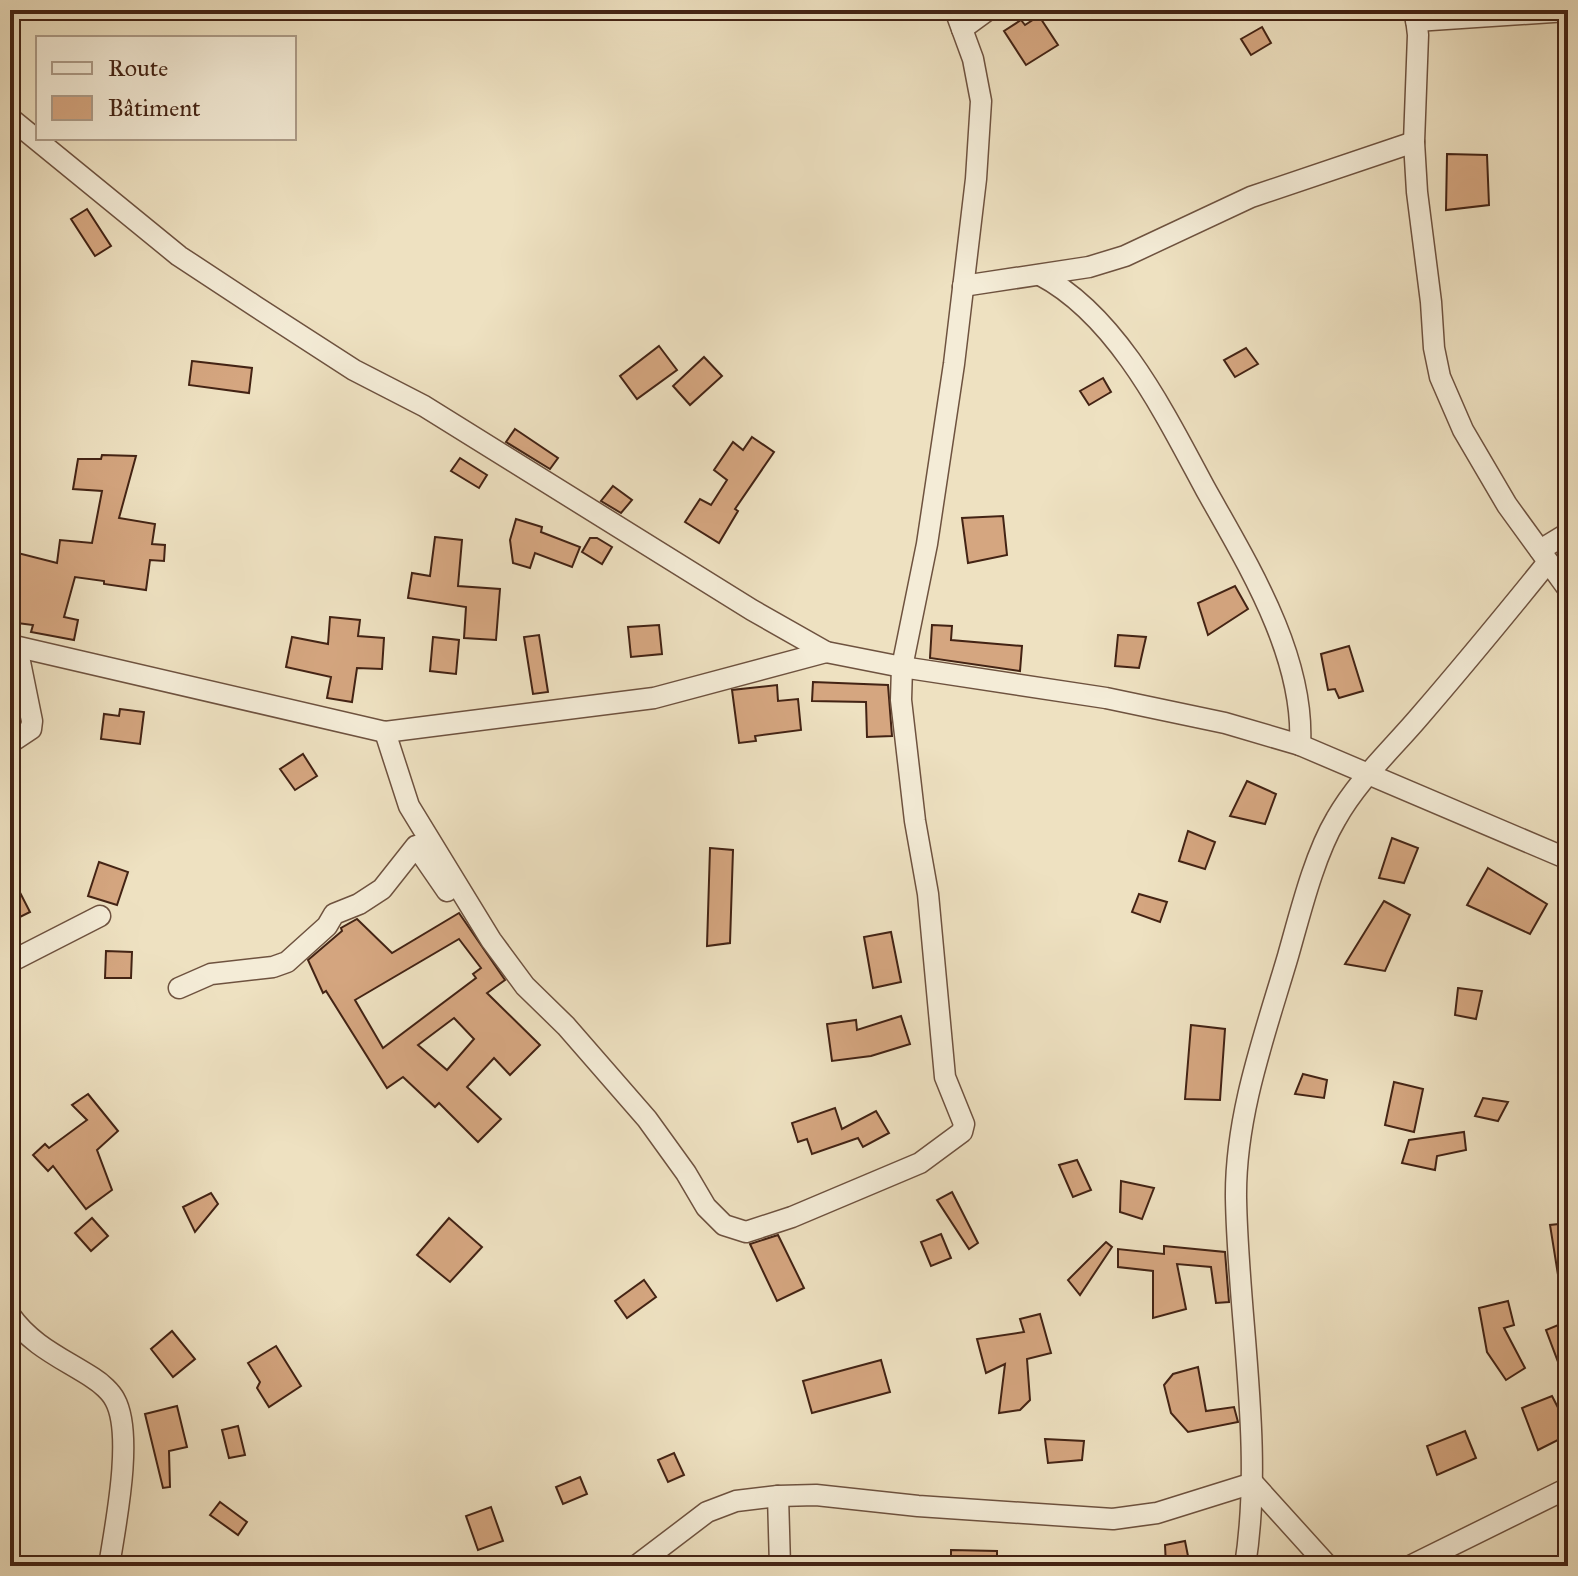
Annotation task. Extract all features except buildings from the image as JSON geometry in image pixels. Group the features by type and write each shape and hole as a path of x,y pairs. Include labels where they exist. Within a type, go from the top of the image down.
{"street":[{"path":"385,732 409,806 491,940 525,986 566,1026 647,1119 706,1207 724,1225 746,1232 792,1217 920,1163 962,1132 964,1124 945,1077 928,894 915,821 901,700 902,667 927,544 976,179 981,101 973,59 959,19 988,10"},
{"path":"1568,11 1415,15 1418,92 1414,142 1434,348 1440,377 1463,430 1497,488 1568,589"},
{"path":"10,118 36,139"},
{"path":"37,140 179,256 255,306 354,370 424,406 752,610 826,652 902,667 1106,698 1225,723 1300,745 1369,772 1568,859"},
{"path":"963,286 1089,267 1125,256 1251,197 1414,142"},
{"path":"1040,275 1096,320 1161,407 1253,575 1271,614 1289,666 1301,720 1300,745"},
{"path":"1245,1566 1251,1529 1253,1483 1236,1194 1243,1117 1311,880 1336,819 1369,772 1428,707 1544,556 1568,533"},
{"path":"10,743 31,729 32,721 14,646 385,732 654,698 826,652"},
{"path":"179,988 211,974 273,967 287,962 327,926 334,914 359,904 382,889 416,846 447,891 456,882"},
{"path":"10,962 100,916"},
{"path":"10,1315 37,1345 93,1378 115,1400 123,1446 119,1508 109,1566"},
{"path":"636,1566 707,1512 736,1501 816,1495 918,1506 1113,1519 1157,1513 1253,1483"},
{"path":"1253,1483 1328,1566"},
{"path":"1410,1566 1568,1488"},
{"path":"778,1496 780,1566"}]}
